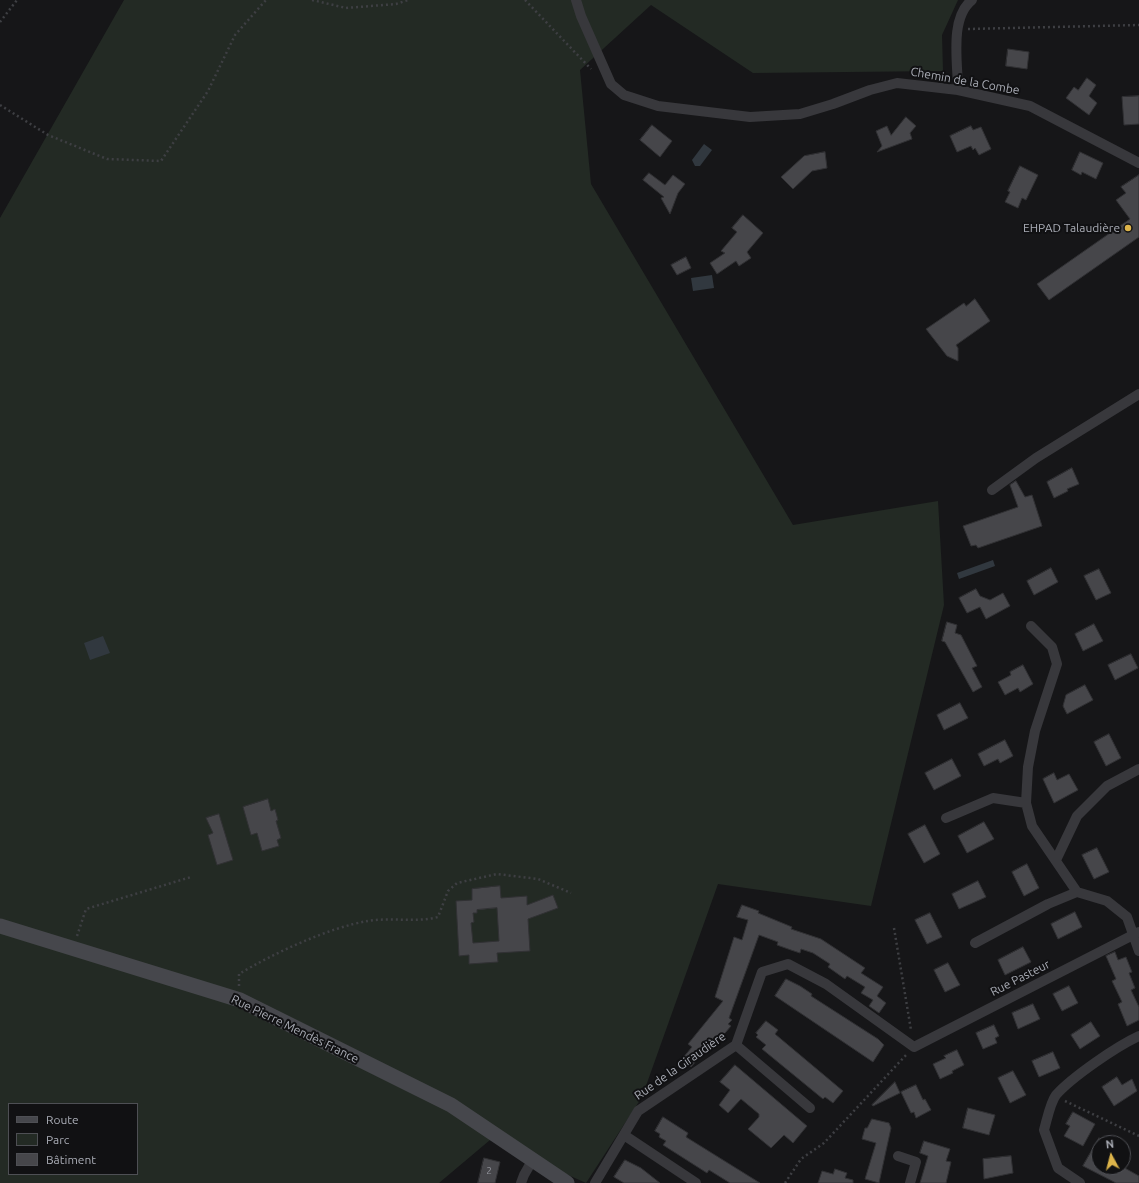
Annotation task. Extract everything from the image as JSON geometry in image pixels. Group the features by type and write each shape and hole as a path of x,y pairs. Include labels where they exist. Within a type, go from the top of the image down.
{"street":[{"name":"Chemin de la Combe","path":"576,0 581,16 611,84 624,95 658,106 750,117 800,114 870,90 897,83 958,90 1030,106 1139,163"},
{"path":"958,90 957,29 960,14 972,0"},
{"path":"992,490 1036,458 1139,394"},
{"path":"1031,626 1052,647 1057,664 1035,731 1028,767 1026,803 1032,826 1077,892 1107,902 1127,917 1136,934 1139,951"},
{"path":"1056,860 1077,816 1107,786 1139,769"},
{"path":"946,818 993,798 1026,803"},
{"path":"975,943 1048,904 1077,892"},
{"name":"Rue Pierre Mendès France","path":"0,926 240,1000 451,1105 532,1161 567,1183"},
{"name":"Rue Pasteur","path":"914,1047 1136,934"},
{"name":"Rue de la Giraudière","path":"595,1183 638,1111 736,1045 762,972 788,964 826,984 914,1047"},
{"path":"1080,1183 1058,1168 1044,1130 1055,1096 1085,1070 1128,1041 1139,1036"},
{"path":"736,1045 810,1108"},
{"path":"624,1135 696,1183"},
{"path":"898,1156 916,1162 910,1183"},
{"path":"521,1183 532,1161"}],"path":[{"path":"0,22 17,0"},
{"path":"0,105 48,135 107,158 161,161 208,91 235,35 268,0"},
{"path":"312,0 346,8 396,4 408,0"},
{"path":"525,0 594,72"},
{"path":"957,29 1139,25"},
{"path":"240,1000 239,974 256,964 328,932 369,920 424,921 438,917 448,891 457,883 497,874 538,879 571,893"},
{"path":"72,948 86,909 191,877"},
{"path":"785,1183 801,1159 824,1143 914,1047 894,928"},
{"path":"1055,1096 1139,1136"}],"green space":[{"path":"124,0 958,0 942,35 943,71 753,73 651,5 580,70 591,184 793,525 938,501 944,605 871,906 718,884 642,1097 586,1183 490,1140 439,1183 0,1183 0,218"}],"shaded area":[{"path":"704,144 712,150 700,166 695,166 692,160"},
{"path":"712,275 714,288 693,291 691,278"},
{"path":"993,560 995,566 959,579 957,573"},
{"path":"103,636 110,653 90,660 84,643"}],"building":[{"path":"1008,49 1029,52 1027,69 1006,66"},
{"path":"1087,78 1096,85 1089,96 1097,103 1089,115 1066,98 1074,87 1078,90"},
{"path":"1139,96 1139,124 1124,125 1122,97"},
{"path":"906,117 916,126 910,133 912,139 877,152 882,146 876,131 887,126 891,135"},
{"path":"652,125 672,141 660,157 640,140"},
{"path":"971,126 973,130 981,127 991,149 979,155 975,148 973,150 971,146 957,152 950,136"},
{"path":"825,152 827,168 812,171 793,189 781,177 804,156"},
{"path":"1080,152 1103,163 1096,179 1082,172 1081,175 1072,170"},
{"path":"1020,166 1038,175 1026,200 1022,198 1018,208 1005,202 1010,192 1008,191"},
{"path":"649,173 665,185 673,175 685,184 678,193 670,214 661,198 664,197 643,180"},
{"name":"EHPAD Talaudière","path":"1139,175 1139,237 1049,300 1037,284 1130,219 1116,200 1126,193 1121,187"},
{"path":"743,215 763,233 747,252 751,258 739,266 736,261 717,274 710,263 725,253 721,251 737,232 732,228"},
{"path":"686,257 691,268 677,275 671,265"},
{"path":"975,299 990,321 956,345 958,348 958,361 947,356 926,329 964,303 966,306"},
{"path":"1072,468 1079,484 1067,489 1068,491 1054,498 1047,482"},
{"path":"1016,481 1025,497 1032,495 1042,526 978,548 976,545 971,546 963,526 1018,507 1010,485"},
{"path":"1051,568 1058,582 1034,595 1027,581"},
{"path":"1099,569 1111,593 1096,600 1084,576"},
{"path":"976,589 980,596 990,600 1003,593 1010,606 986,619 980,607 967,613 959,598"},
{"path":"947,622 957,625 955,633 961,635 977,666 972,668 982,687 973,692 945,642 942,641"},
{"path":"1094,624 1103,641 1083,651 1075,634"},
{"path":"1131,654 1138,668 1115,680 1108,665"},
{"path":"1023,665 1033,684 1020,692 1018,688 1005,695 998,682 1011,675 1010,672"},
{"path":"1085,685 1093,700 1067,714 1063,706 1066,695"},
{"path":"960,703 968,718 944,730 937,715"},
{"path":"1109,734 1121,758 1106,766 1094,742"},
{"path":"1005,740 1013,756 1000,763 998,759 984,766 978,754"},
{"path":"952,759 961,776 934,790 925,773"},
{"path":"1054,773 1057,780 1069,774 1078,790 1054,803 1043,779"},
{"path":"268,799 271,811 275,809 278,820 276,821 281,838 277,840 279,846 262,851 257,833 251,835 243,807"},
{"path":"219,814 233,860 217,865 208,835 213,833 206,818"},
{"path":"984,822 994,839 967,853 958,836"},
{"path":"925,825 940,854 924,863 908,834"},
{"path":"1097,848 1109,872 1094,879 1082,855"},
{"path":"1027,864 1039,888 1024,896 1012,872"},
{"path":"978,881 986,897 959,909 952,894"},
{"path":"500,886 501,898 527,896 527,905 553,895 558,908 528,919 530,951 497,953 498,962 469,964 469,955 459,956 456,901 472,900 472,889","holes":["497,908 499,941 473,943 471,923 474,922 473,913 477,913 477,910"]},
{"path":"742,905 759,911 758,913 792,927 791,929 821,939 865,968 861,973 883,987 877,996 886,1003 879,1013 869,1006 873,1000 861,993 865,987 847,976 845,979 828,967 830,964 813,953 801,949 800,953 791,950 777,945 778,942 759,935 729,1018 732,1020 728,1024 731,1026 715,1045 714,1044 709,1050 707,1048 691,1067 682,1059 692,1047 688,1044 723,1001 715,997 734,937 742,940 748,920 737,917"},
{"path":"1075,912 1082,927 1058,939 1051,924"},
{"path":"930,913 942,937 927,944 915,920"},
{"path":"1023,947 1031,962 1005,975 998,960"},
{"path":"1115,952 1118,960 1126,957 1132,972 1129,973 1135,988 1131,990 1139,1007 1139,1020 1127,1026 1118,1004 1122,1002 1112,981 1116,979 1106,956"},
{"path":"948,963 960,985 945,992 934,970"},
{"path":"786,979 800,986 812,994 811,996 878,1039 884,1045 873,1062 775,996"},
{"path":"1069,986 1078,1003 1062,1011 1053,994"},
{"path":"1033,1004 1040,1019 1018,1029 1012,1013"},
{"path":"766,1021 778,1030 775,1034 843,1091 833,1103 825,1097 823,1099 762,1049 766,1045 756,1037 758,1035 756,1033"},
{"path":"1091,1022 1100,1036 1080,1049 1071,1035"},
{"path":"994,1025 999,1036 995,1038 997,1043 983,1049 976,1033"},
{"path":"957,1050 964,1065 952,1071 953,1073 940,1079 933,1064 946,1058 944,1056"},
{"path":"1053,1052 1060,1068 1039,1077 1032,1061"},
{"path":"735,1065 807,1126 793,1143 784,1135 771,1148 748,1129 759,1117 759,1114 741,1099 728,1113 719,1105 730,1090 720,1082"},
{"path":"1013,1071 1026,1095 1010,1103 998,1078"},
{"path":"1117,1077 1122,1085 1132,1079 1137,1091 1114,1106 1102,1087"},
{"path":"895,1082 900,1093 873,1106 872,1105"},
{"path":"916,1085 923,1100 925,1099 931,1110 916,1118 914,1112 911,1113 901,1092"},
{"path":"968,1108 995,1115 989,1135 963,1128"},
{"path":"1073,1112 1095,1124 1083,1146 1064,1136 1070,1126 1066,1124"},
{"path":"663,1117 688,1133 686,1137 760,1183 730,1183 709,1170 707,1173 663,1145 666,1141 659,1137 660,1134 655,1131"},
{"path":"872,1119 889,1123 891,1128 879,1183 865,1179 876,1143 862,1139 865,1128 867,1128"},
{"path":"924,1141 950,1149 946,1161 951,1162 946,1183 920,1183 928,1156 920,1153"},
{"path":"1091,1152 1091,1170 1083,1166"},
{"path":"1011,1156 1013,1173 984,1179 983,1159"},
{"path":"484,1158 500,1162 495,1183 478,1183"},
{"path":"625,1160 641,1168 660,1183 624,1183 614,1177"},
{"path":"835,1169 847,1173 845,1178 853,1180 853,1183 818,1183 822,1171 833,1174"},
{"path":"1131,1172 1139,1176 1139,1183 1116,1183 1100,1175 1131,1175"}],"place":[{"name":"EHPAD Talaudière","path":"1128,228"}]}
